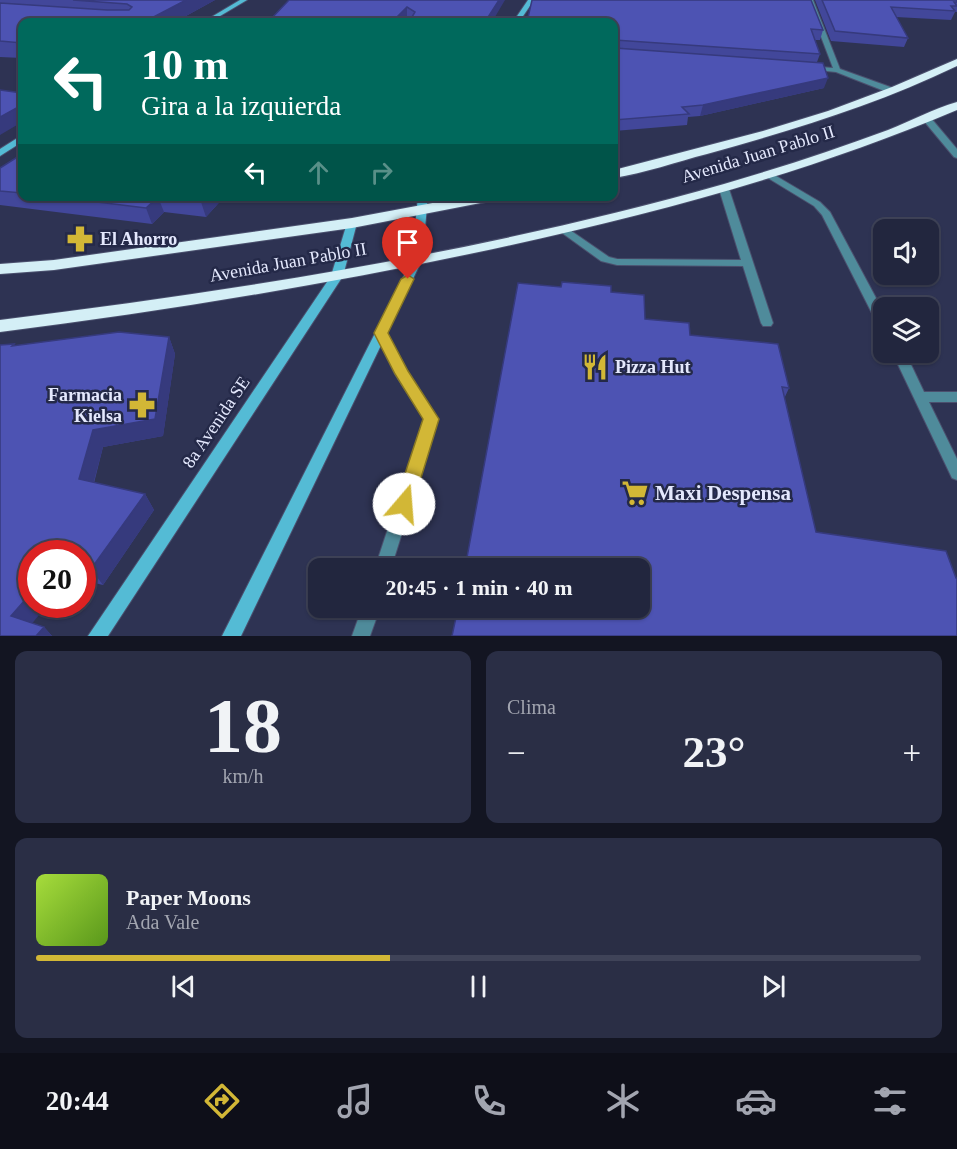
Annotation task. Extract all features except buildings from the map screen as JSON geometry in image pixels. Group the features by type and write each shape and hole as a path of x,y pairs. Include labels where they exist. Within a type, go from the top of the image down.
{"highway":[{"name":"Avenida Juan Pablo II","path":"618,173 772,133 933,74 957,62"},
{"name":"Avenida Juan Pablo II","path":"0,326 162,305 338,276 562,230 771,176 957,106"},
{"name":"Avenida Juan Pablo II","path":"0,269 54,265 352,223 423,204 450,201"}],"street":[{"path":"213,18 244,0"},
{"path":"519,18 531,0"},
{"path":"810,0 837,70"},
{"path":"802,67 837,70 890,90"},
{"path":"927,119 957,155"},
{"path":"0,153 18,142"},
{"path":"771,176 817,204 826,214 873,304"},
{"path":"724,189 766,323"},
{"path":"231,636 417,261 423,204"},
{"name":"8a Avenida SE","path":"97,636 338,276 352,223"},
{"path":"562,230 605,259 617,262 747,263"},
{"path":"381,333 402,374 431,419 386,558"},
{"path":"904,363 957,474"},
{"path":"922,397 957,398"},
{"path":"362,636 368,618"}],"place":[{"name":"El Ahorro","path":"80,239"},
{"name":"Pizza Hut","path":"595,367"},
{"name":"Farmacia Kielsa","path":"142,405"},
{"name":"Maxi Despensa","path":"635,493"}],"route":[{"path":"404,504 431,419 402,374 381,333 408,279"}]}
